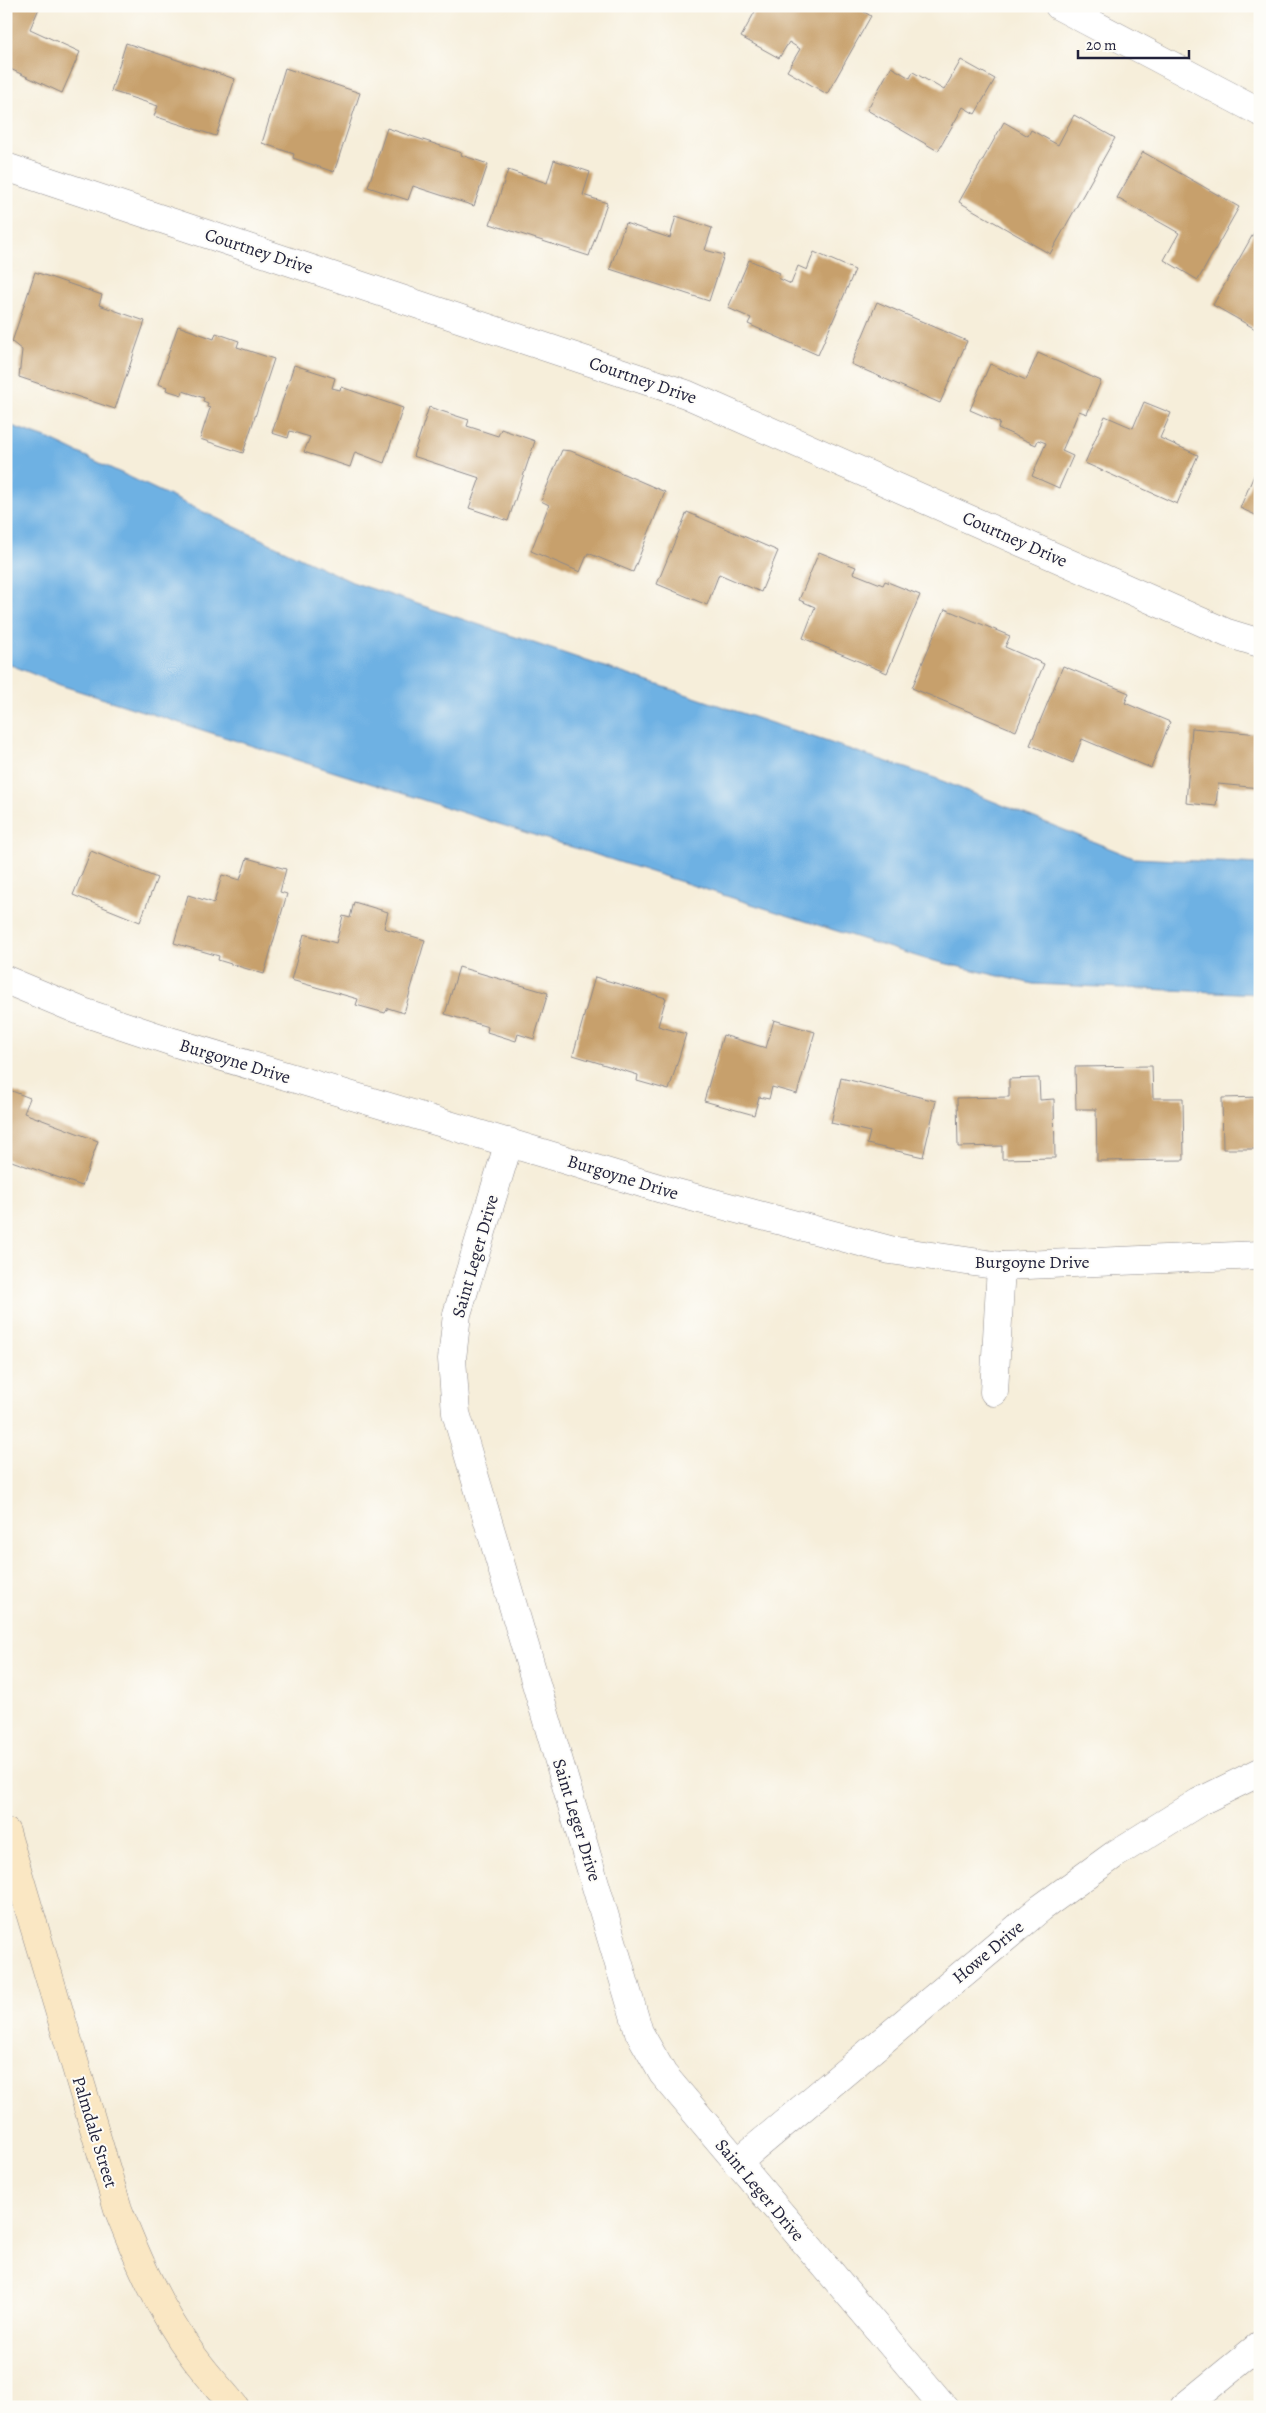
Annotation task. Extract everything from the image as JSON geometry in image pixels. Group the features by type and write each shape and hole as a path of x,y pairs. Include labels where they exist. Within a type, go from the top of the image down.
{"street":[{"path":"1059,6 1260,112"},
{"name":"Courtney Drive","path":"6,167 686,394 1227,633 1260,643"},
{"name":"Burgoyne Drive","path":"6,980 83,1012 173,1042 662,1189 890,1250 1000,1266 1260,1255"},
{"name":"Saint Leger Drive","path":"509,1142 457,1314 452,1360 456,1413 639,2032 663,2074 944,2407"},
{"path":"994,1392 1000,1266"},
{"name":"Howe Drive","path":"737,2163 1041,1908 1114,1855 1190,1807 1260,1772"},
{"name":"Palmdale Street","path":"6,1832 118,2209 139,2262 163,2310 193,2357 235,2407"},
{"path":"1184,2407 1260,2345"}],"water":[{"path":"6,424 49,439 352,582 935,778 1134,858 1260,864 1260,994 1033,984 922,958 60,685 6,663"}],"building":[{"path":"6,6 40,6 30,29 80,52 62,93 6,67"},
{"path":"758,6 854,6 871,16 827,94 787,71 800,49 789,42 779,58 741,37"},
{"path":"126,43 235,79 216,136 154,116 158,106 111,91"},
{"path":"961,60 995,79 975,114 963,107 938,151 867,110 891,67 910,78 913,72 944,90"},
{"path":"285,68 360,93 334,172 293,158 294,154 262,143"},
{"path":"1074,115 1115,138 1050,254 959,202 1004,122 1028,136 1031,130 1058,145"},
{"path":"387,128 462,153 461,155 488,164 474,206 413,186 408,200 368,187"},
{"path":"1143,152 1239,207 1198,280 1164,260 1179,233 1117,198"},
{"path":"554,160 590,172 583,195 607,203 589,256 490,224 508,170 547,183"},
{"path":"676,216 712,228 705,250 724,255 709,301 610,269 625,223 670,238"},
{"path":"1260,222 1260,330 1259,331 1213,305"},
{"path":"814,252 855,270 818,355 748,324 751,318 728,308 749,260 780,273 778,278 791,284 798,266 807,270"},
{"path":"35,272 102,295 99,305 145,321 115,409 19,377 22,350 12,342"},
{"path":"877,302 967,341 940,403 851,364"},
{"path":"178,326 214,339 216,333 239,341 237,347 274,359 243,453 200,439 210,408 207,407 208,403 203,401 204,398 183,391 182,395 166,390 167,387 158,384"},
{"path":"1038,353 1101,381 1087,414 1079,411 1062,451 1073,456 1059,488 1032,476 1046,443 1038,440 1036,445 998,428 1000,423 970,410 990,364 1026,380"},
{"path":"294,365 335,378 332,388 340,390 341,387 403,408 384,463 355,452 350,467 304,452 310,437 290,431 288,438 272,433"},
{"path":"1144,402 1171,413 1160,438 1198,455 1177,504 1085,463 1105,416 1133,428"},
{"path":"429,407 469,420 467,426 498,436 501,429 535,441 508,521 469,508 480,478 413,456"},
{"path":"562,450 571,451 665,492 633,572 588,553 580,572 531,551 549,505 541,501"},
{"path":"1258,466 1260,467 1260,517 1240,508"},
{"path":"687,512 778,551 761,592 719,574 707,605 657,584"},
{"path":"819,552 856,567 853,573 883,585 885,581 920,595 887,673 803,638 815,607 799,600"},
{"path":"945,609 1010,636 1005,647 1044,664 1016,731 912,688"},
{"path":"1063,666 1129,693 1125,703 1170,722 1151,768 1082,739 1073,763 1030,745"},
{"path":"1192,728 1260,734 1260,788 1218,784 1216,806 1186,803"},
{"path":"91,851 157,878 140,922 73,895"},
{"path":"247,858 286,869 280,892 287,894 264,974 218,960 219,956 174,943 188,895 214,903 222,875 240,880"},
{"path":"354,902 388,912 384,928 425,940 404,1013 388,1008 385,1013 356,1005 358,999 291,980 304,934 336,943 343,916 350,918"},
{"path":"459,967 548,993 534,1039 518,1034 516,1041 487,1032 488,1027 445,1014"},
{"path":"595,977 666,998 658,1026 686,1034 669,1090 637,1081 638,1075 573,1055"},
{"path":"774,1020 815,1032 797,1094 772,1087 769,1099 759,1097 754,1115 704,1101 723,1035 766,1048"},
{"path":"1152,1066 1153,1098 1183,1098 1184,1160 1097,1161 1096,1109 1076,1109 1075,1067"},
{"path":"841,1078 936,1101 923,1157 867,1144 870,1132 831,1123"},
{"path":"1039,1078 1040,1100 1054,1099 1055,1158 1002,1159 1002,1146 958,1147 957,1098 1009,1097 1009,1079"},
{"path":"7,1089 30,1098 24,1113 98,1141 82,1186 6,1159"},
{"path":"1260,1097 1260,1149 1223,1149 1222,1098"}]}
